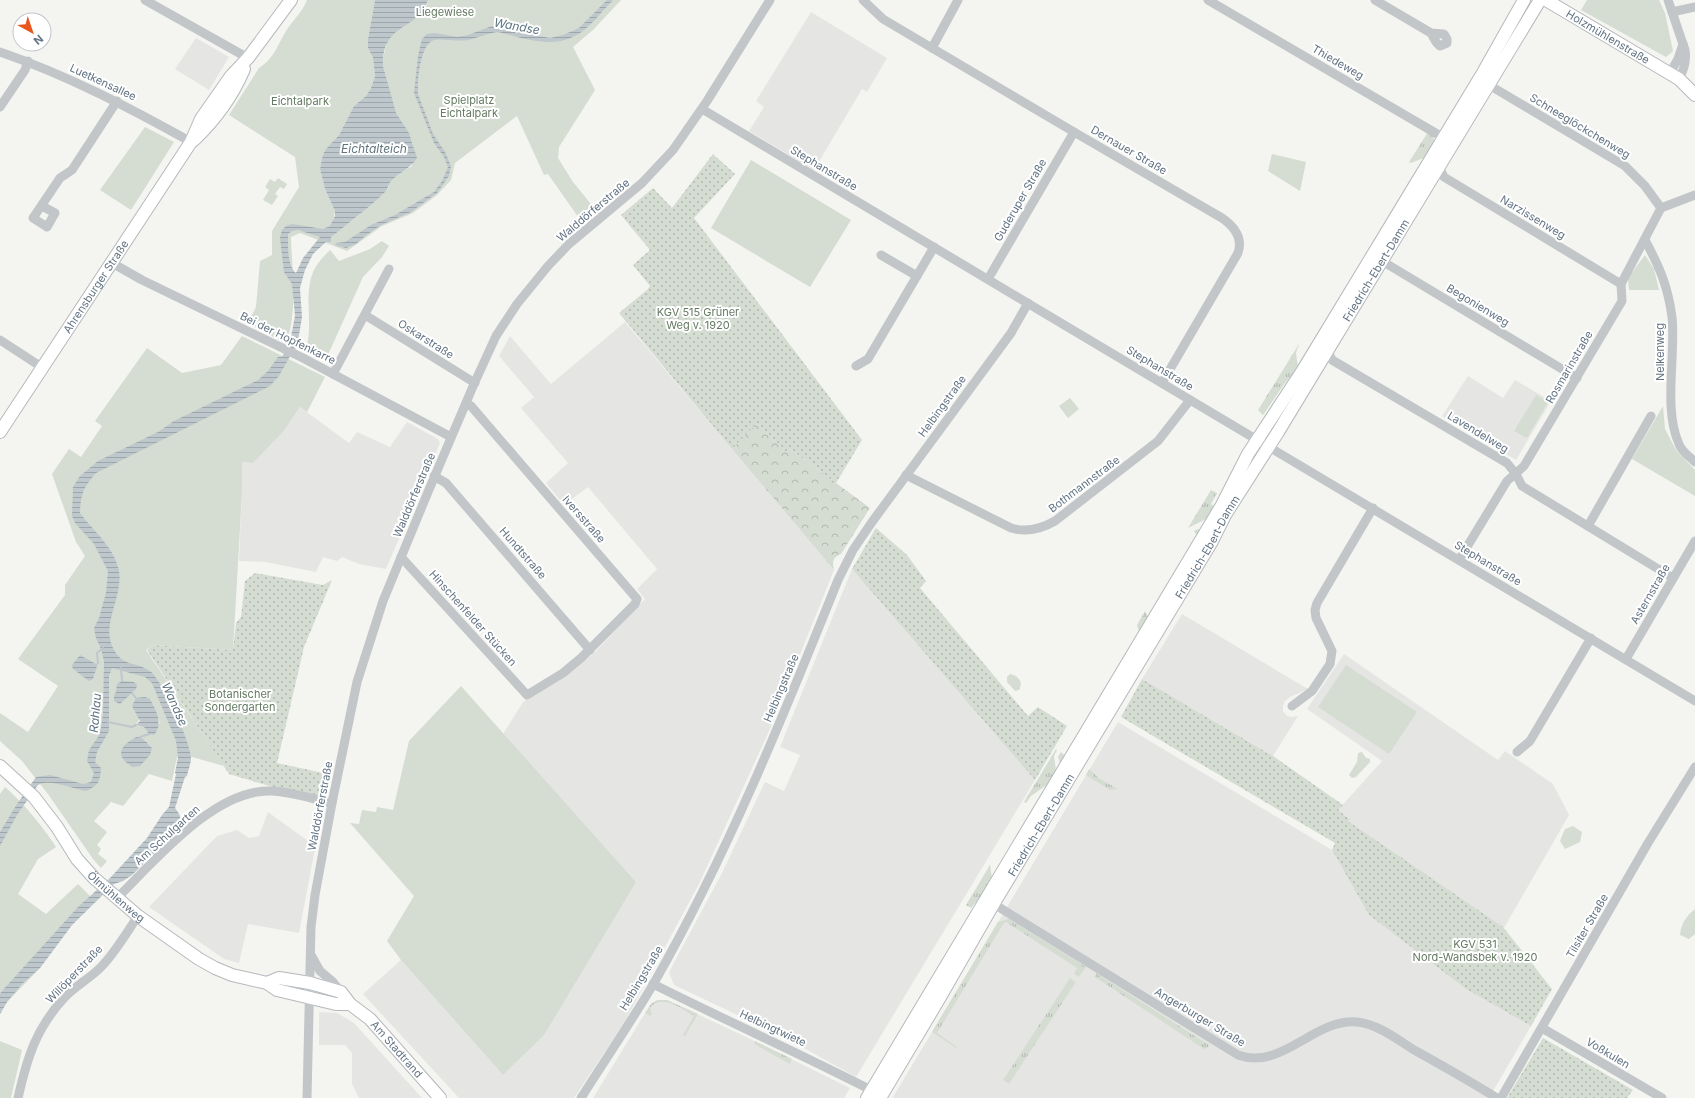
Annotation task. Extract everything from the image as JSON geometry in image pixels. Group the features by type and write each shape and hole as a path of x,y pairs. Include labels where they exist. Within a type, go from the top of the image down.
{"main road":[{"name":"Ahrensburger Straße","path":"0,432 191,142 209,126 240,79 248,58 291,0"},
{"name":"Friedrich-Ebert-Damm","path":"875,1095 939,999 990,901 1222,505 1257,439 1302,370 1444,138 1524,0"},
{"name":"Friedrich-Ebert-Damm","path":"990,901 1211,544 1225,515 1328,351 1540,0"},
{"name":"Holzmühlenstraße","path":"1546,0 1674,76 1695,95"},
{"name":"Ölmühlenweg","path":"0,766 34,797 55,824 77,859 109,891 138,916 207,964 232,975 267,983 278,990 310,997"},
{"name":"Ölmühlenweg","path":"267,983 279,978 310,983"},
{"path":"310,983 341,992"},
{"name":"Am Stadtrand","path":"341,992 350,1004 370,1019 440,1098"},
{"path":"310,997 336,1004 350,1004"}],"street":[{"path":"145,0 248,58"},
{"name":"Walddörferstraße","path":"308,1098 311,927 315,895 332,803 357,682 382,601 434,476 496,336 517,304 548,266 569,244 653,174 673,150 702,109 770,0"},
{"name":"Dernauer Straße","path":"863,0 874,12 884,19 1222,218 1233,227 1238,234 1239,249 1236,258 1162,383"},
{"path":"932,48 958,0"},
{"name":"Thiedeweg","path":"1208,0 1444,138"},
{"path":"1375,0 1431,33"},
{"path":"1668,0 1683,43 1674,76"},
{"path":"1672,12 1695,7"},
{"name":"Luetkensallee","path":"0,52 28,61 117,101 191,142"},
{"path":"0,107 25,70 28,61"},
{"path":"1484,71 1488,85"},
{"name":"Schneeglöckchenweg","path":"1488,85 1625,166 1645,186 1661,208"},
{"path":"42,206 60,178 72,170 117,101"},
{"name":"Stephanstraße","path":"702,109 1695,700"},
{"name":"Guderuper Straße","path":"988,279 1074,132"},
{"path":"1444,138 1449,150"},
{"name":"Narzissenweg","path":"1439,167 1444,177 1620,284"},
{"path":"1661,208 1695,195"},
{"name":"Rosmarinstraße","path":"1459,560 1507,481 1524,466 1622,300 1620,284 1661,208"},
{"name":"Nelkenweg","path":"1645,240 1656,260 1667,286 1672,317 1674,350 1672,423 1679,446 1695,462"},
{"path":"1380,243 1382,261"},
{"path":"856,366 868,359 934,247"},
{"path":"881,255 917,276"},
{"name":"Begonienweg","path":"1382,261 1577,378"},
{"name":"Bei der Hopfenkarre","path":"112,263 142,280 295,354 451,437"},
{"path":"333,374 389,269"},
{"name":"Helbingstraße","path":"581,1098 653,984 708,880 757,777 844,566 872,522 1011,333 1028,303"},
{"name":"Oskarstraße","path":"365,315 475,383"},
{"path":"0,340 42,368"},
{"name":"Lavendelweg","path":"1328,351 1332,360 1507,463 1516,474 1522,486 1673,578"},
{"name":"Bothmannstraße","path":"906,476 1011,528 1020,531 1046,527 1158,441 1190,400"},
{"name":"Iversstraße","path":"466,404 471,406 637,599 635,604 590,650"},
{"path":"1588,526 1651,416"},
{"name":"Hundtstraße","path":"434,476 446,483 590,650"},
{"path":"1292,706 1312,691 1330,664 1332,651 1316,618 1315,610 1317,603 1373,508"},
{"name":"Asternstraße","path":"1626,659 1695,541"},
{"name":"Hinschenfelder Stücken","path":"401,557 527,695 563,673 590,650"},
{"path":"1517,752 1530,740 1591,638"},
{"name":"Tilsiter Straße","path":"1501,1098 1648,843 1695,767"},
{"name":"Am Schulgarten","path":"109,891 196,822 232,799 248,794 271,791 332,803"},
{"name":"Angerburger Straße","path":"990,901 1238,1055 1255,1059 1270,1056 1334,1025 1357,1022 1372,1026 1498,1098"},
{"name":"Willöperstraße","path":"18,1098 26,1064 35,1039 66,997 91,977 103,965 138,916"},
{"path":"310,953 318,969 333,982 341,992"},
{"name":"Helbingtwiete","path":"653,984 756,1034 802,1054 875,1095"},
{"name":"Voßkulen","path":"1542,1028 1662,1098"}],"shaded area":[{"path":"811,12 887,58 867,92 862,89 814,170 749,131 764,107 756,101"},
{"path":"196,38 229,57 209,90 175,69"},
{"path":"625,322 834,570 770,729 699,884 624,1023 574,1098 459,1098 363,994 401,960 503,1075 636,882 503,734 523,702 579,665 596,651 645,599 637,589 657,569 588,487 564,505 546,483 568,463 521,408 534,397 499,356 510,336 551,384"},
{"path":"1468,376 1503,398 1515,380 1551,401 1516,460 1442,416"},
{"path":"300,407 349,443 357,432 390,447 407,422 438,439 440,443 386,569 359,564 342,557 337,561 323,557 316,572 265,562 239,561 242,462 253,463 283,432"},
{"path":"852,569 1035,780 856,1077 784,1037 674,985 669,972 721,875 765,782 784,791 800,755 780,747"},
{"path":"1182,614 1308,689 1290,697 1285,701 1283,711 1286,715 1290,717 1298,716 1273,756 1142,679"},
{"path":"1344,654 1498,760 1505,751 1553,784 1569,815 1504,928 1348,821 1349,818 1338,810 1382,761 1307,709"},
{"path":"1118,722 1332,850 1369,915 1466,989 1531,1026 1489,1098 893,1097"},
{"path":"268,812 308,841 316,843 299,933 248,924 239,963 224,959 149,907 217,836 237,830 249,838 259,836"},
{"path":"667,1000 850,1088 844,1098 593,1098 650,1005 655,1001"},
{"path":"319,1012 337,1013 354,1023 422,1098 359,1098 352,1084 352,1053 345,1045 319,1045"}],"green space":[{"name":"Eichtalpark","path":"307,0 375,0 368,39 368,48 373,58 375,76 371,88 366,96 354,106 339,135 325,150 320,169 325,189 335,211 333,222 337,232 357,217 388,189 390,181 412,166 414,148 410,136 395,111 383,66 383,58 388,38 427,5 428,0 621,0 594,29 573,47 595,90 559,147 558,158 573,182 595,209 581,221 548,174 544,175 517,116 455,163 451,180 437,195 413,213 382,226 347,251 300,233 291,237 293,305 290,331 286,344 248,323 256,307 260,261 272,255 272,231 299,187 295,157 229,115 259,68 273,55 288,28 301,11"},
{"path":"1587,0 1659,0 1665,13 1673,51 1666,57 1581,10"},
{"path":"145,127 174,142 131,210 100,190"},
{"path":"1428,132 1433,136 1435,144 1426,157 1411,163 1409,162"},
{"name":"KGV 515 Grüner Weg v. 1920","path":"713,154 735,174 694,218 862,440 836,483 790,449 786,452 757,423 732,449 619,313 650,286 633,265 650,250 621,215 653,188 672,208"},
{"path":"1272,154 1306,162 1300,191 1268,171"},
{"path":"751,160 851,220 810,287 711,228"},
{"path":"278,178 287,184 284,189 280,187 275,194 278,196 272,205 263,200 269,190 265,187 270,179 275,182"},
{"path":"382,241 389,246 382,257 363,277 327,357 307,345 309,336 309,288 314,270 330,250 339,261 370,249"},
{"path":"1645,255 1654,269 1659,290 1629,290 1628,278"},
{"path":"242,336 325,377 307,412 300,407 283,432 253,463 242,462 242,493 233,650 152,645 146,650 224,766 192,757 177,757 172,781 149,774 123,806 111,802 94,821 107,832 97,845 101,849 98,854 107,861 101,868 93,859 48,794 22,761 0,741 0,713 28,732 58,686 18,659 65,595 65,585 85,556 76,542 52,474 69,449 81,457 102,426 95,421 147,348 182,373 221,365","holes":["150,699 160,723 147,731 144,727 136,725","145,740 152,748 127,762 122,759"]},
{"path":"1299,344 1296,353 1298,368 1285,383 1263,415 1258,410"},
{"path":"1536,395 1548,402 1527,438 1514,431"},
{"path":"1070,398 1079,409 1068,418 1059,406"},
{"path":"1663,406 1665,429 1676,450 1695,470 1695,496 1632,459"},
{"path":"757,423 786,452 790,449 870,508 841,554 835,558 833,562 834,570 732,449"},
{"path":"1211,490 1217,493 1211,504 1214,506 1210,517 1188,528"},
{"path":"876,528 907,555 926,581 920,588 1028,716 1038,707 1067,726 1035,780 852,569"},
{"path":"1198,529 1201,531 1061,766 1058,757 1061,752 1065,756 1139,632 1137,625 1145,611 1148,617 1197,536 1194,531"},
{"name":"Botanischer Sondergarten","path":"255,573 323,585 332,580 304,647 277,763 328,774 323,798 273,787 229,774 147,650 152,645 233,650 236,623 241,617 245,581"},
{"path":"1346,665 1417,712 1389,754 1318,707"},
{"path":"1010,674 1019,679 1021,684 1019,690 1015,691 1007,682 1007,677"},
{"name":"KGV 531 Nord-Wandsbek v. 1920","path":"1142,679 1273,756 1343,805 1338,810 1350,819 1348,821 1503,927 1552,989 1531,1026 1466,989 1369,915 1332,850 1335,843 1121,717"},
{"path":"461,686 636,882 544,1035 503,1075 401,960 387,941 414,896 350,823 359,824 362,810 376,812 377,807 393,810 409,741"},
{"path":"1056,749 1057,750 1054,756 1056,771 1051,782 1031,796 1026,803 1024,802"},
{"path":"1362,752 1366,758 1370,759 1370,762 1356,777 1352,778 1349,775 1357,762 1358,753"},
{"path":"1089,769 1100,779 1118,789 1110,790 1086,775"},
{"path":"5,787 45,830 56,847 38,859 18,894 46,914 78,884 95,901 72,925 40,968 7,1002 0,1014 0,794"},
{"path":"1573,826 1582,832 1580,842 1565,849 1560,841 1565,829"},
{"path":"990,865 992,878 981,896 971,908 966,905"},
{"path":"1695,909 1695,934 1689,939 1680,935 1684,920"},
{"path":"1009,919 1086,967 1079,977 1074,973 1077,968 1006,922 1004,923 937,1033 957,1047 956,1048 932,1032 998,922"},
{"path":"1096,973 1209,1045 1209,1047 1204,1049 1095,977"},
{"path":"1070,978 1076,982 1009,1084 1003,1080"},
{"path":"658,1000 667,1000 698,1014 685,1036 683,1035 694,1016 678,1006 666,1002 660,1002 650,1008 652,1014 650,1016 645,1013 652,1003"},
{"path":"1543,1038 1633,1090 1627,1098 1507,1098"},
{"path":"0,1041 22,1050 11,1098 0,1098"},
{"path":"755,1041 792,1059 790,1064 754,1044"}],"water":[{"name":"Eichtalteich","path":"375,0 428,0 423,10 417,17 401,28 388,41 384,52 383,66 396,113 409,133 417,158 412,165 392,180 386,191 380,197 331,237 331,242 326,242 313,254 305,270 300,288 302,317 297,347 279,376 270,386 96,473 88,483 84,492 81,501 80,513 107,545 115,559 120,577 117,598 109,629 113,648 120,658 150,671 155,677 168,698 181,726 190,750 191,762 175,808 179,813 180,818 179,829 132,875 123,881 114,884 72,925 40,968 22,984 7,1002 0,1014 0,994 2,991 78,907 110,878 147,838 169,807 176,774 178,757 176,741 152,683 145,677 112,668 109,676 109,731 97,752 95,762 101,768 98,782 94,787 86,791 55,783 43,783 38,785 17,815 0,846 0,832 36,777 50,775 83,784 91,782 94,773 87,761 89,750 98,737 101,729 103,714 104,661 94,628 99,618 106,593 108,571 94,544 75,523 72,516 73,487 80,476 98,461 158,432 174,421 258,380 268,371 278,357 282,357 290,342 295,316 292,284 284,272 280,238 282,230 286,226 292,224 323,229 330,226 335,216 335,211 325,189 320,169 322,158 325,150 339,135 354,106 366,96 371,88 375,76 373,58 368,48 368,39","holes":["298,230 320,237 303,258 296,273 291,266 288,249 288,234 292,231"]},
{"path":"607,0 613,0 590,25 580,33 566,40 556,42 536,41 498,32 468,40 434,40 429,43 425,48 420,64 418,94 433,134 445,152 451,166 449,176 437,193 411,212 381,225 356,244 346,248 335,245 336,243 345,242 371,225 395,215 434,192 442,181 448,167 444,157 434,143 414,93 418,56 422,39 427,34 435,33 457,37 468,35 492,26 505,27 524,33 550,38 563,35 579,28"},
{"path":"80,655 96,664 98,663 93,679 89,681 73,669 72,665"},
{"path":"122,681 134,682 137,685 136,689 120,704 114,701 114,695 117,684"},
{"path":"145,697 150,699 158,717 159,722 154,735 149,734 144,727 136,725 140,721 132,706 136,698"},
{"path":"136,737 143,739 152,748 150,755 140,766 132,767 125,761 121,754 125,745"}],"waterway":[{"path":"98,663 97,653 103,648"},
{"path":"121,668 122,681"},
{"path":"132,693 136,698"},
{"path":"108,722 132,727 136,725"},
{"path":"140,737 149,734"}],"park label":[{"name":"Liegewiese","path":"445,12"},
{"name":"Spielplatz Eichtalpark","path":"469,106"}],"water label":[{"name":"Wandse","path":"517,26"},
{"name":"Wandse","path":"175,704"},
{"name":"Rahlau","path":"95,713"}]}
